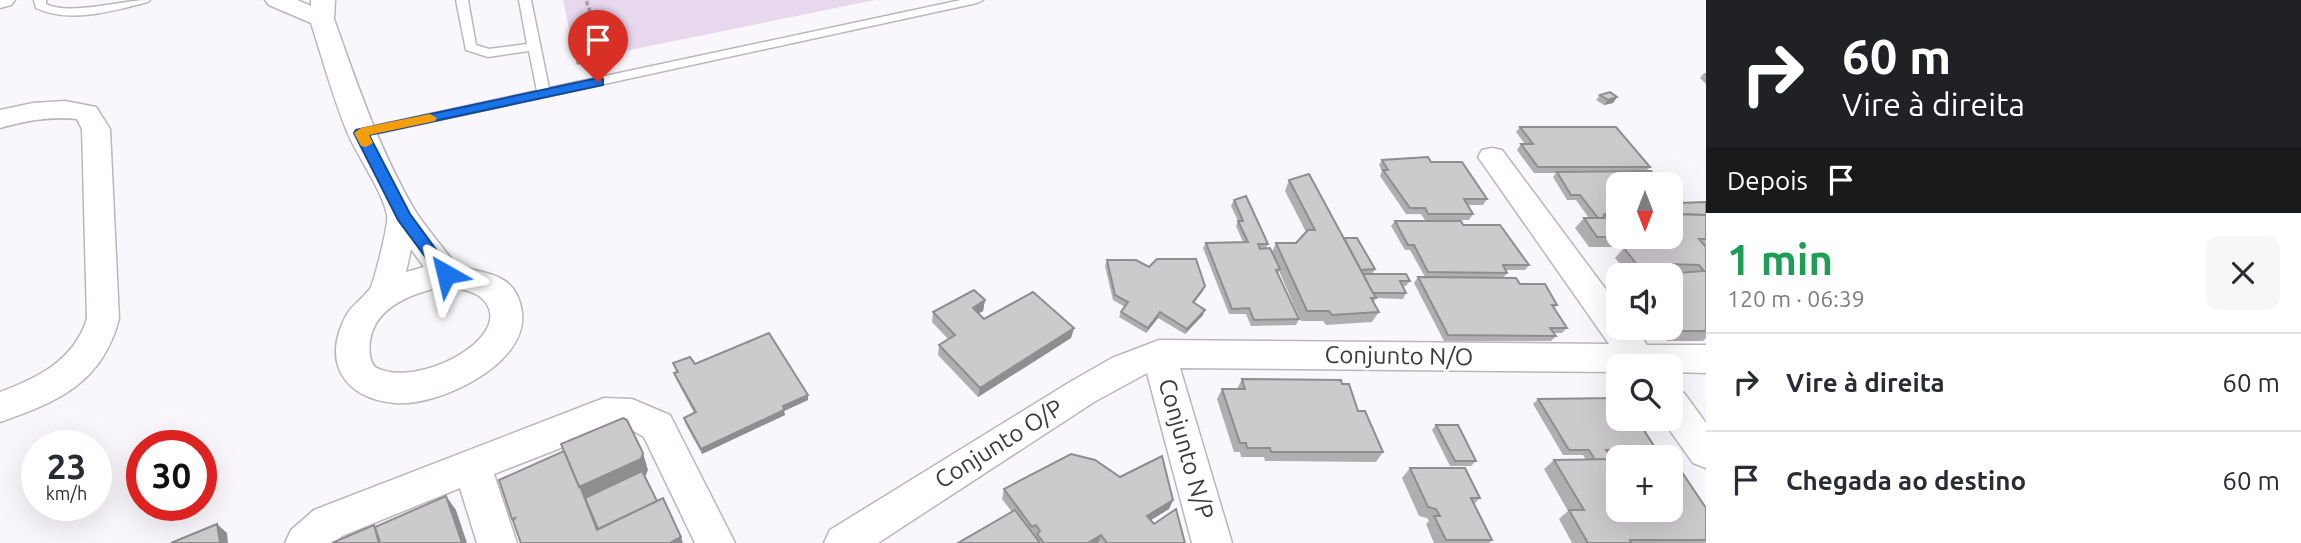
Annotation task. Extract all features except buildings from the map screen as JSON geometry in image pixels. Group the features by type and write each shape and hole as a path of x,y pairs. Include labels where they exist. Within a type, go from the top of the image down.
{"street":[{"path":"277,0 323,10 361,133 403,216 446,274"},
{"path":"0,119 41,108 69,108 88,113 96,129 103,319 99,340 85,360 59,381 0,407"},
{"path":"1492,156 1634,354"},
{"path":"385,295 403,216"},
{"path":"446,274 470,276 488,284 501,297 506,314 502,333 489,353 470,370 444,383 416,390 390,389 368,382 355,368 350,350 354,330 366,311 385,295 415,280 446,274"},
{"name":"Conjunto N/O","path":"1159,354 1606,361"},
{"name":"Conjunto O/P","path":"844,543 1082,392 1124,368 1159,354"},
{"name":"Conjunto N/P","path":"1159,354 1212,543"},
{"name":"Conjunto N/O","path":"1683,360 1706,359"},
{"path":"305,543 328,523 473,468 604,413 626,412 644,416 657,426 715,543"},
{"path":"1683,420 1706,452"},
{"path":"473,468 497,543"}],"lane":[{"path":"40,0 40,6 46,10 61,13 144,0"},
{"path":"462,0 470,47 476,51 488,53 534,47"},
{"path":"525,0 544,94"},
{"path":"361,133 978,0"}],"shaded area":[{"path":"563,0 875,0 576,61"}],"slow traffic":[{"path":"366,143 361,133 430,118"}],"route":[{"path":"446,274 403,216 361,133 598,82"}]}
